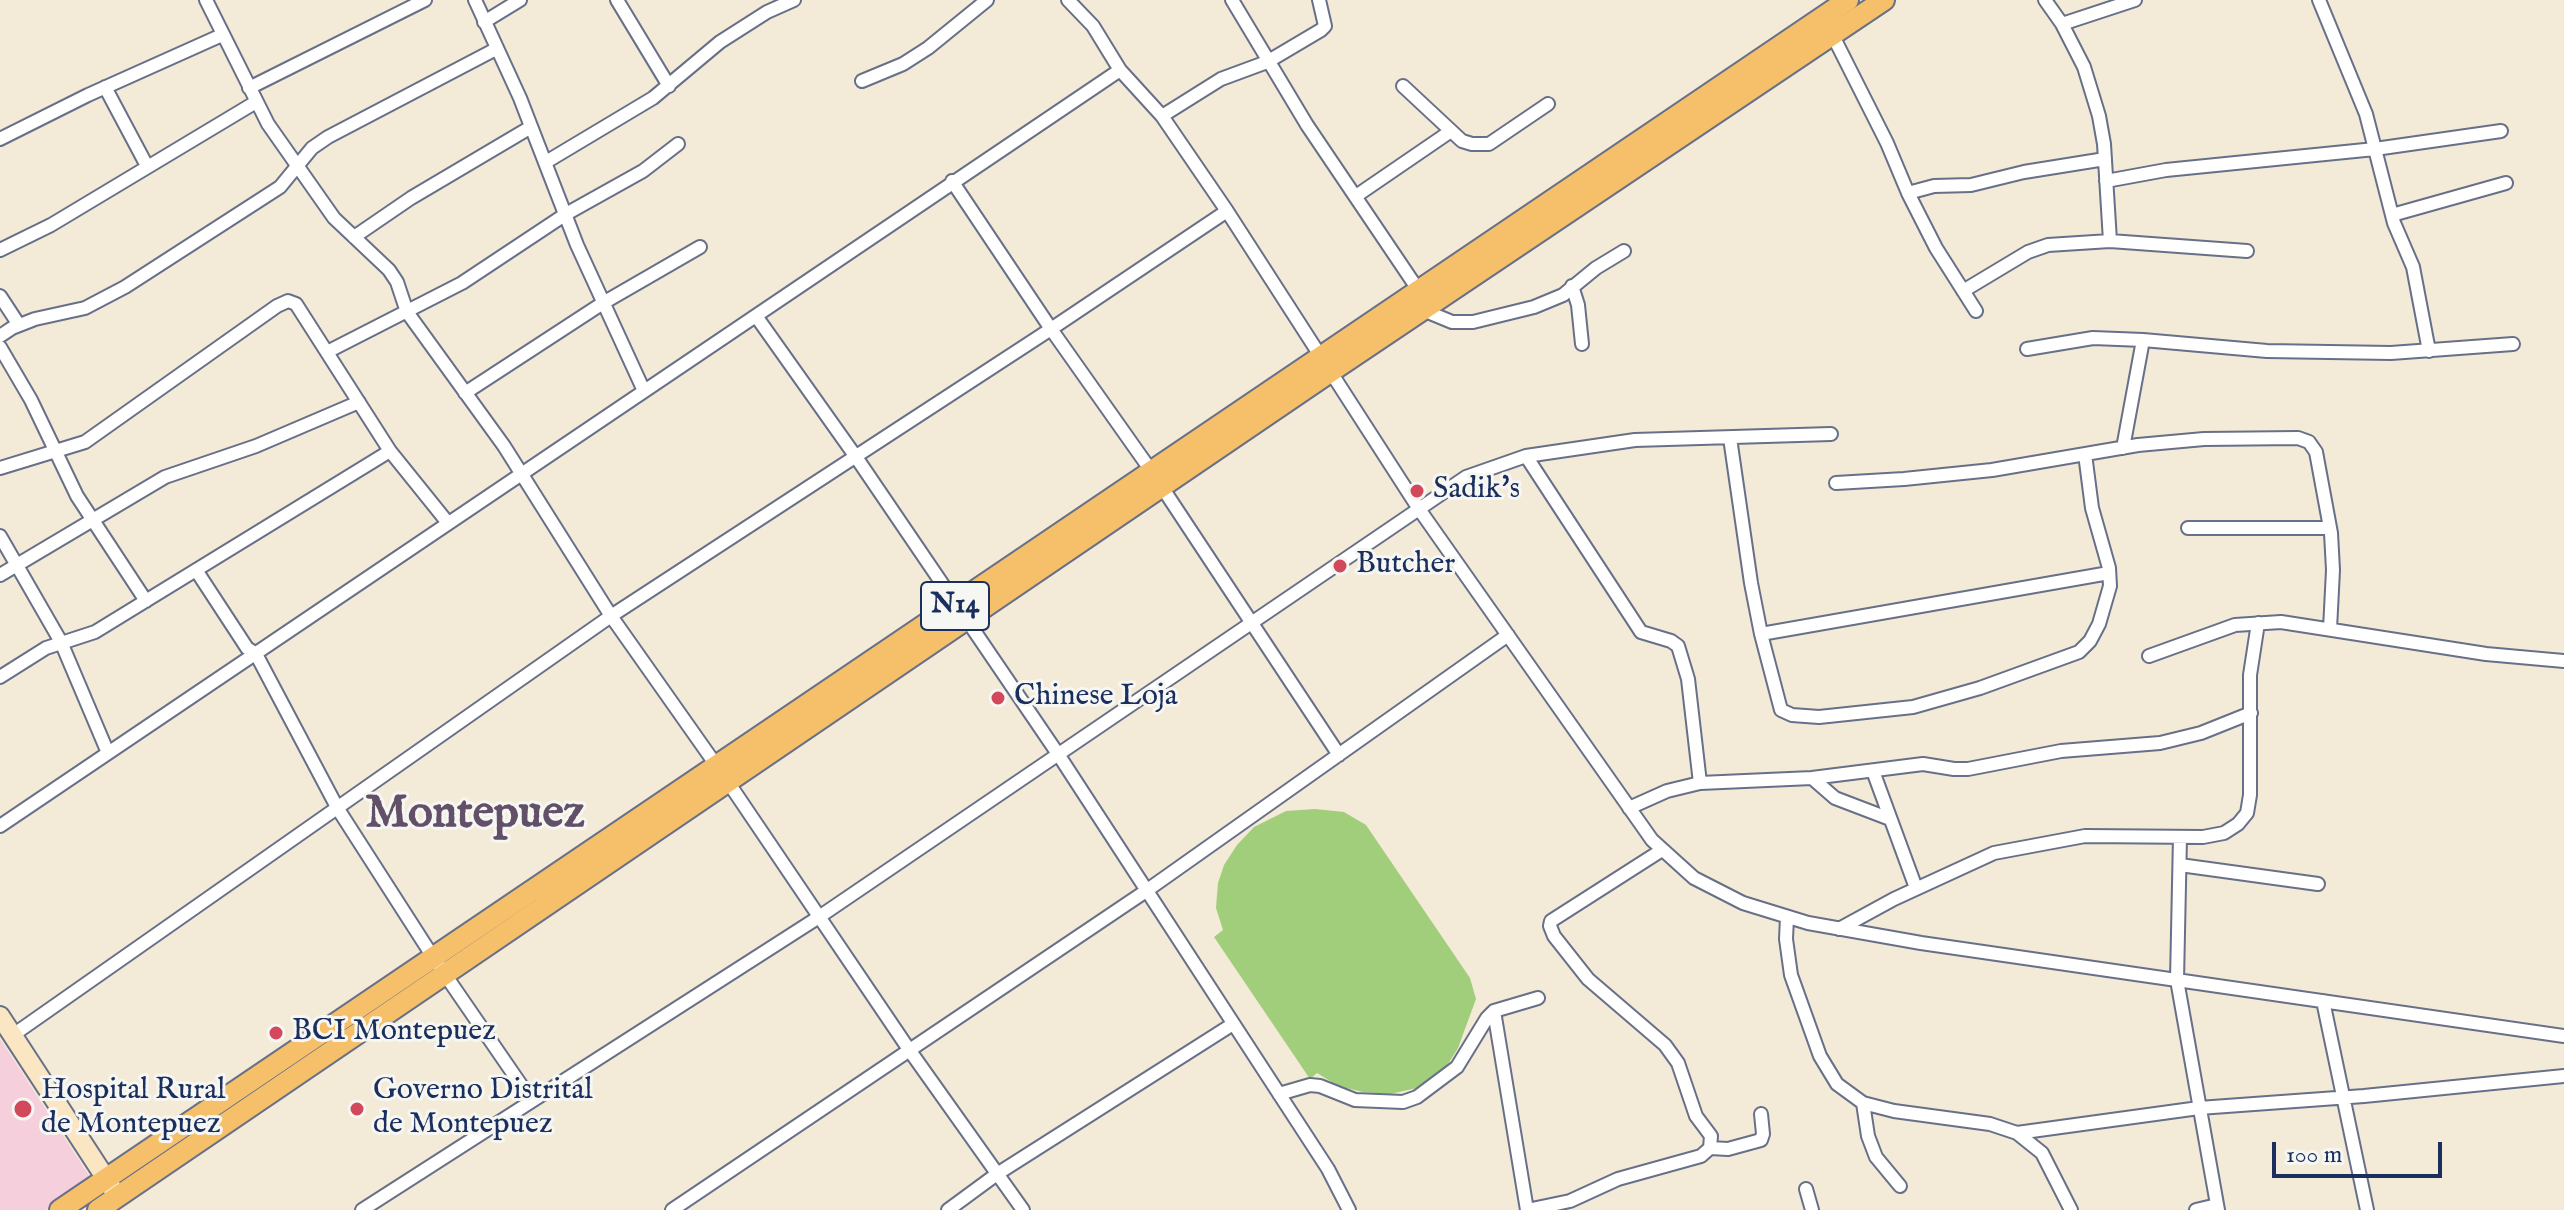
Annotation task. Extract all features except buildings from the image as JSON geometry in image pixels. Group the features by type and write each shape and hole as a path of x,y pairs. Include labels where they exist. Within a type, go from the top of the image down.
{"main road":[{"name":"N14","path":"98,1210 305,1044 439,966 723,775 1827,26 1845,6 1884,0"},
{"name":"N14","path":"60,1210 117,1195 318,1061 439,966"},
{"path":"0,1016 117,1195"},
{"path":"305,1044 318,1061"}],"street":[{"path":"206,0 256,102 297,167 334,218 389,270 397,282 407,312 504,446 611,616 1023,1210"},
{"path":"249,88 425,0"},
{"path":"475,0 520,98 603,303 644,391"},
{"path":"484,22 520,0"},
{"path":"617,0 669,86"},
{"path":"546,162 643,105 720,42 767,12 794,0"},
{"path":"862,81 903,64 928,48 987,0"},
{"path":"1068,0 1093,26 1120,70 1162,116 1227,211 1419,509 1629,808 1652,840 1694,878 1743,903 1839,929 2564,1036"},
{"path":"1232,0 1267,62 1421,300 1452,322 1473,322 1534,307 1563,295 1596,268 1624,251"},
{"path":"1162,116 1221,79 1267,62 1325,26 1319,0"},
{"path":"2045,0 2062,24 2084,67 2099,116 2110,241"},
{"path":"2062,24 2135,0"},
{"path":"2319,0 2366,114 2392,215 2413,267 2429,351"},
{"path":"1827,26 1936,248 1976,311"},
{"path":"0,139 105,87 222,35"},
{"path":"0,336 19,325 85,308 125,287 280,187 312,148 328,137 496,49"},
{"path":"0,826 1120,70"},
{"path":"1403,86 1462,141 1489,144 1548,104"},
{"path":"105,87 147,166"},
{"path":"0,250 51,225 256,102"},
{"path":"354,237 411,198 531,127"},
{"path":"1356,196 1451,131"},
{"path":"2106,181 2166,170 2375,149 2501,131"},
{"path":"327,352 462,283 566,214 643,171 678,144"},
{"path":"1908,193 1934,186 1971,185 2024,172 2105,159"},
{"path":"952,181 1253,622 1339,755"},
{"path":"2392,215 2506,183"},
{"path":"13,1035 611,616 1227,211"},
{"path":"1963,291 2028,252 2048,245 2110,241 2247,251"},
{"path":"465,393 603,303 700,247"},
{"path":"1572,286 1578,305 1582,344"},
{"path":"0,296 19,325"},
{"path":"0,468 85,442 288,301 296,304 390,451 448,523"},
{"path":"756,316 1058,754 1328,1169 1349,1210"},
{"path":"2027,349 2093,338 2267,351 2429,351 2513,344"},
{"path":"2123,448 2143,340"},
{"path":"0,347 57,450 77,496 146,601"},
{"path":"0,575 165,477 256,446 359,402"},
{"path":"362,1210 819,917 1466,477 1526,456 1635,440 1831,434"},
{"path":"1730,438 1761,634 1781,710 1786,714 1819,717 1913,707 1980,688 2079,652 2090,641 2099,624 2107,600 2109,573 2092,508 2085,454"},
{"path":"1836,483 1992,470 2123,448 2204,439 2298,438 2309,442 2316,452 2330,528 2333,570 2330,629"},
{"path":"0,677 46,648 95,632 390,451"},
{"path":"1526,456 1641,632 1678,646 1688,679 1700,783"},
{"path":"2188,528 2330,528"},
{"path":"0,536 61,642 108,753"},
{"path":"196,570 247,648 256,654 338,809 439,966 532,1101"},
{"path":"1761,634 2109,573"},
{"path":"2149,656 2235,625 2281,622 2486,654 2564,661"},
{"path":"1839,929 1916,888 1994,853 2085,836 2180,837 2224,833 2238,824 2247,813 2250,795 2250,675 2258,623"},
{"path":"672,1210 1146,891 1508,635"},
{"path":"1629,808 1667,791 1700,783 1812,778 1923,764 1968,769 2061,751 2160,743 2201,733 2251,713"},
{"path":"1873,771 1916,888"},
{"path":"1812,778 1835,798 1890,819"},
{"path":"2180,837 2177,980 2218,1208 2196,1210"},
{"path":"1494,1011 1527,1210 1570,1201 1618,1179 1701,1156 1710,1148 1711,1136 1696,1116 1678,1063 1665,1045 1588,979 1554,936 1550,926 1551,921 1662,850"},
{"path":"2180,865 2318,884"},
{"path":"1787,917 1786,939 1791,975 1820,1056 1837,1084 1863,1103 1894,1111 1990,1124 2017,1133 2042,1153 2071,1210"},
{"path":"1279,1094 1310,1085 1355,1100 1372,1102 1403,1102 1417,1097 1457,1067 1494,1011 1538,998"},
{"path":"2323,1001 2367,1210"},
{"path":"948,1210 997,1174 1233,1024"},
{"path":"2017,1133 2199,1108 2342,1098 2564,1076"},
{"path":"1863,1103 1868,1136 1876,1157 1900,1186"},
{"path":"1710,1148 1728,1149 1761,1140 1761,1114"},
{"path":"1806,1189 1812,1210"}],"shaded area":[{"name":"Hospital Rural de Montepuez","path":"0,1039 92,1180 46,1210 0,1210"}],"green space":[{"path":"1315,809 1344,812 1366,825 1470,978 1476,999 1458,1048 1443,1072 1417,1088 1390,1094 1363,1092 1338,1086 1317,1073 1310,1079 1214,937 1223,930 1216,908 1218,883 1224,865 1237,845 1254,827 1286,811"}],"place":[{"name":"Sadik's","path":"1417,491"},
{"name":"Butcher","path":"1340,566"},
{"name":"Chinese Loja","path":"998,698"},
{"name":"BCI Montepuez","path":"276,1033"},
{"name":"Hospital Rural de Montepuez","path":"23,1109"},
{"name":"Governo Distrital de Montepuez","path":"357,1109"}],"district":[{"name":"Montepuez","path":"475,817"}]}
